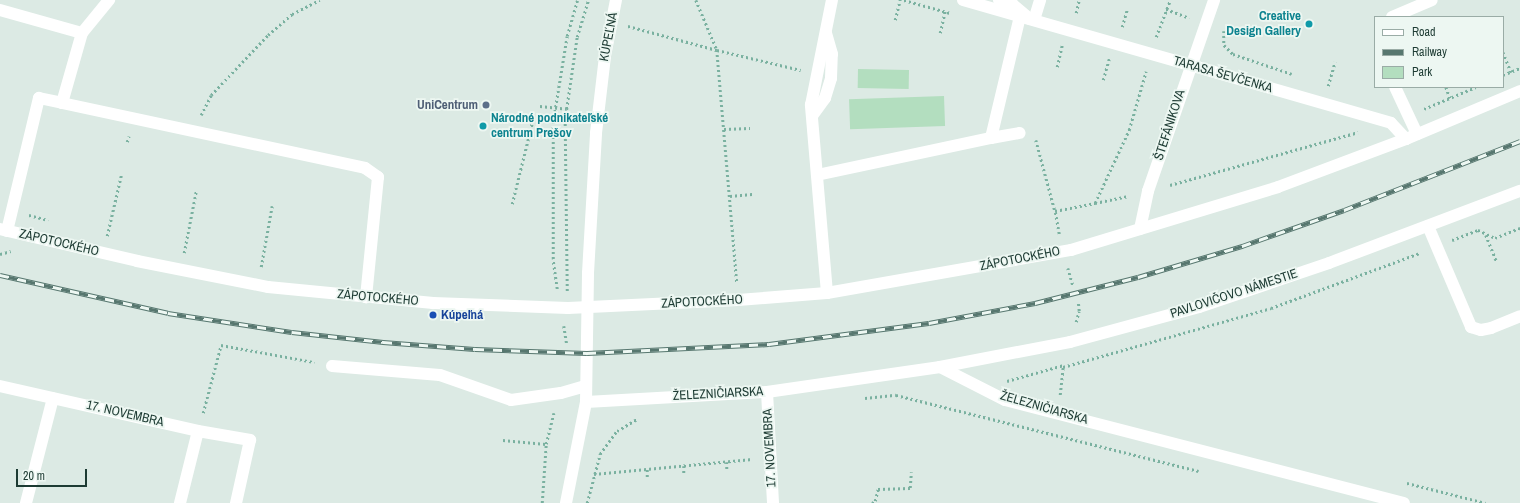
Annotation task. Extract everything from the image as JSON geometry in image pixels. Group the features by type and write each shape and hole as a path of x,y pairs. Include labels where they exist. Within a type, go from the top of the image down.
{"street":[{"path":"62,103 82,33 109,0"},
{"name":"KÚPEĽNÁ","path":"566,503 586,402 585,386 596,133 605,56 616,0"},
{"path":"827,293 811,105 832,0"},
{"name":"TARASA ŠEVČENKA","path":"963,0 1391,123 1406,139"},
{"path":"999,0 1012,4 1028,19"},
{"path":"991,138 1028,19 1040,0"},
{"name":"ŠTEFÁNIKOVA","path":"1140,229 1148,191 1214,0"},
{"path":"1394,16 1432,0"},
{"path":"0,10 82,33"},
{"path":"812,116 825,98 831,78 832,54 826,31"},
{"path":"1395,88 1417,134"},
{"path":"1140,229 1278,187 1406,139 1520,91"},
{"name":"ZÁPOTOCKÉHO","path":"366,297 378,177 365,168 39,98 13,210 4,230 137,261 268,287 366,297 560,308 738,300 827,293 1063,251 1140,229"},
{"path":"817,175 1020,133"},
{"name":"PAVLOVIČOVO NÁMESTIE","path":"940,367 1070,342 1199,307 1428,226 1520,191"},
{"path":"1428,226 1471,327 1481,330 1491,328 1520,316"},
{"path":"332,366 440,374 511,400 561,393 585,386"},
{"name":"ŽELEZNIČIARSKA","path":"586,402 767,392 940,367 1005,400 1404,503"},
{"name":"17. NOVEMBRA","path":"0,386 198,431 250,440 236,503"},
{"name":"17. NOVEMBRA","path":"767,392 773,503"},
{"path":"26,503 52,398"},
{"path":"180,503 198,431"}],"path":[{"path":"192,131 211,95 268,35 292,14 320,0"},
{"path":"568,352 553,259 555,108 567,36 578,0"},
{"path":"558,295 567,295 567,109 577,37 588,0"},
{"path":"696,0 717,50 738,300"},
{"path":"895,20 900,0"},
{"path":"1075,14 1079,0"},
{"path":"1095,203 1129,130 1150,54 1170,0"},
{"path":"1122,27 1127,9"},
{"path":"940,33 945,12"},
{"path":"612,22 717,50 817,74"},
{"path":"1057,67 1062,44"},
{"path":"1504,54 1511,72"},
{"path":"1103,80 1109,57"},
{"path":"1328,86 1335,62"},
{"path":"1504,75 1520,68"},
{"path":"1446,88 1450,98"},
{"path":"1408,116 1474,88"},
{"path":"540,106 567,109"},
{"path":"512,204 533,119"},
{"path":"724,129 750,128"},
{"path":"1055,211 1148,191 1361,131"},
{"path":"1033,133 1055,211 1063,251"},
{"path":"107,236 120,176"},
{"path":"184,253 196,191"},
{"path":"730,196 755,194"},
{"path":"261,268 272,206"},
{"path":"13,210 49,220"},
{"path":"985,389 1000,382 1063,367 1272,308 1478,230 1495,238 1520,228"},
{"path":"100,234 113,237"},
{"path":"1486,235 1497,262"},
{"path":"176,252 192,254"},
{"path":"254,266 265,269"},
{"path":"1070,275 1073,285"},
{"path":"1078,301 1079,311"},
{"path":"198,431 222,345 332,366"},
{"path":"1057,414 1063,367"},
{"path":"542,503 546,444 561,393"},
{"path":"858,399 896,395 1202,471"},
{"path":"587,503 600,454 617,431 637,419 645,418"},
{"path":"503,440 546,444"},
{"path":"594,474 771,457"},
{"path":"727,462 727,469"},
{"path":"684,466 684,473"},
{"path":"647,469 647,477"},
{"path":"872,503 875,501 878,489 910,488 911,472"}],"green space":[{"path":"858,69 909,70 909,89 858,88"},
{"path":"944,96 945,126 850,129 849,99"}],"railway":[{"path":"0,275 168,313 292,332 383,342 475,349 587,353 769,344 929,323 1035,303 1138,277 1242,246 1344,210 1520,141"}],"place":[{"name":"Creative Design Gallery","path":"1309,24"},
{"name":"UniCentrum","path":"486,105"},
{"name":"Národné podnikateľské centrum Prešov","path":"483,126"},
{"name":"Kúpeľná","path":"433,315"}]}
